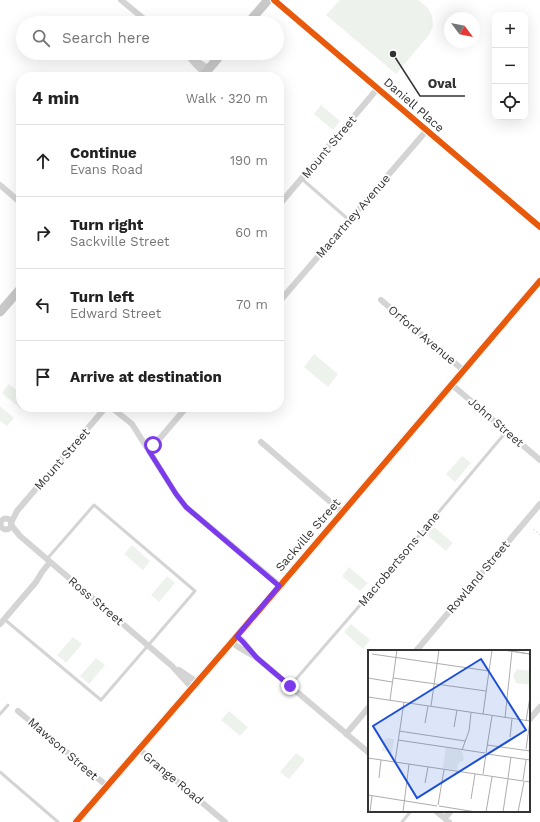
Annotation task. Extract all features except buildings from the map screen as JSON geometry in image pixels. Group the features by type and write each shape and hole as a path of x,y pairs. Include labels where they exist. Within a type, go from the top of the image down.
{"main road":[{"path":"254,16 268,0"},
{"path":"206,72 216,60"},
{"path":"0,312 16,294"}],"street":[{"path":"121,0 140,16"},
{"name":"Daniell Place","path":"274,0 540,227"},
{"path":"196,60 199,62 204,72"},
{"name":"Mount Street","path":"284,199 378,88"},
{"name":"Macartney Avenue","path":"284,296 427,130"},
{"path":"0,185 16,199"},
{"name":"Sackville Street","path":"76,822 195,685 540,280"},
{"name":"Orford Avenue","path":"381,300 463,370"},
{"name":"John Street","path":"451,384 540,460"},
{"name":"Mount Street","path":"4,525 102,412"},
{"path":"117,412 131,423 176,494 186,507 279,586"},
{"path":"149,451 182,412"},
{"path":"261,442 342,512"},
{"name":"Rowland Street","path":"417,650 540,504"},
{"name":"Ross Street","path":"4,525 20,536 195,685"},
{"path":"0,624 36,582 48,561"},
{"path":"234,639 243,642 257,658 368,752"},
{"path":"530,719 540,707"},
{"path":"346,734 368,708"},
{"name":"Mawson Street","path":"18,711 107,786"},
{"name":"Grange Road","path":"139,749 225,822"},
{"path":"437,812 447,820"}],"lane":[{"path":"302,179 350,220"},
{"name":"Macrobertsons Lane","path":"290,686 506,432"},
{"path":"4,619 101,700 195,591 94,506 48,561"},
{"path":"0,714 8,705"},
{"path":"0,772 58,822"},
{"path":"402,822 410,812"}],"path":[{"path":"533,529 540,534"}],"shaded area":[{"path":"340,0 418,0 428,8 432,16 433,26 429,35 396,74 326,15"},
{"path":"321,105 340,121 333,130 314,114"},
{"path":"314,354 338,374 328,387 304,367"},
{"path":"9,384 16,390 16,405 2,393"},
{"path":"0,406 14,418 7,426 0,421"},
{"path":"462,456 471,463 455,482 446,474"},
{"path":"434,527 453,543 446,551 427,535"},
{"path":"132,545 150,561 143,570 124,554"},
{"path":"349,567 368,583 360,591 342,576"},
{"path":"167,576 175,583 159,602 151,595"},
{"path":"351,624 370,640 363,649 344,632"},
{"path":"73,637 82,644 66,663 57,655"},
{"path":"96,658 105,665 89,684 80,676"},
{"path":"229,711 248,727 240,736 221,720"},
{"path":"296,753 305,760 289,779 280,772"}],"cycle path":[{"path":"274,0 540,227"},
{"path":"76,822 540,281"}],"place":[{"name":"Oval","path":"393,54"}],"route":[{"path":"153,445 149,451 186,507 279,586 237,636 257,658 290,686"}]}
